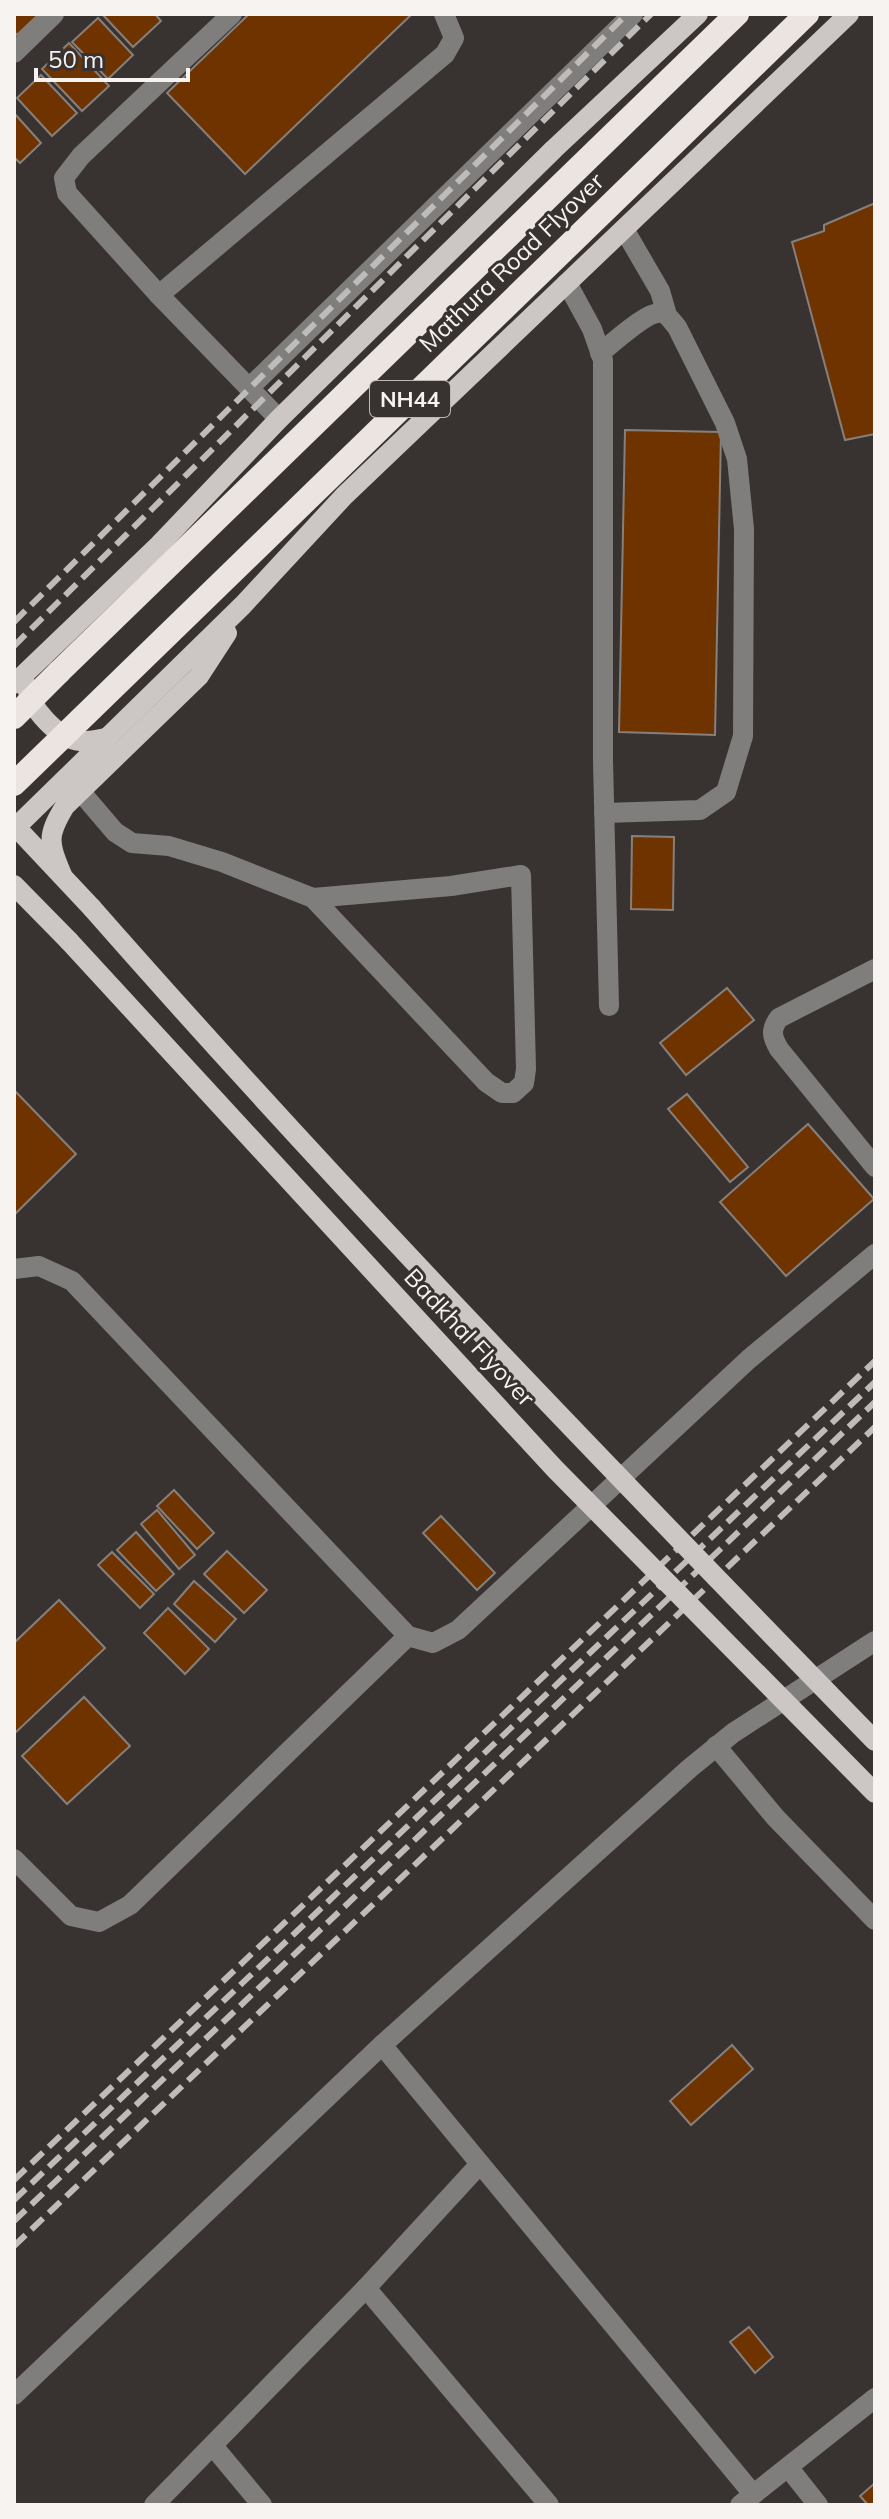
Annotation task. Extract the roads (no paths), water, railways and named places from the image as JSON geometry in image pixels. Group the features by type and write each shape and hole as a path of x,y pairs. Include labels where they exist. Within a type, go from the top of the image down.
{"highway":[{"name":"Mathura Road Flyover","path":"14,717 297,438 737,14"},
{"name":"Mathura Road Flyover","path":"14,784 807,14"}],"main road":[{"path":"107,738 78,741 68,738 37,709 21,677 159,545 279,419 554,149 698,14"},
{"path":"15,827 243,605 344,496 849,14"},
{"path":"62,875 52,849 51,828 65,806 199,676 243,605"},
{"name":"Badkhal Flyover","path":"15,827 500,1355 875,1741"},
{"name":"Badkhal Flyover","path":"14,885 555,1469 875,1793"},
{"path":"14,902 36,907"}],"street":[{"path":"14,53 54,14"},
{"path":"232,14 81,156 64,178 67,193 159,295 279,419"},
{"path":"159,295 445,54 454,38 444,14"},
{"path":"249,388 633,14"},
{"path":"604,813 700,810 726,792 743,736 744,529 737,459 725,423 695,361 667,315 660,291 624,229"},
{"path":"567,283 592,329 603,360 604,813 609,1006"},
{"path":"600,353 646,317 659,312 667,315"},
{"path":"80,791 115,832 132,843 169,846 209,858 313,898 486,1082 502,1093 513,1093 524,1083 521,875 451,886 313,898"},
{"path":"875,969 779,1018 773,1026 772,1037 875,1167"},
{"path":"14,1269 39,1266 72,1281 408,1636 433,1643 458,1630 749,1359 875,1254"},
{"path":"14,1859 71,1916 99,1922 130,1905 408,1636"},
{"path":"14,2395 382,2045 716,1746 875,1641"},
{"path":"716,1746 775,1817 875,1920"},
{"path":"382,2045 746,2499 875,2398"},
{"path":"154,2505 366,2288 480,2164"},
{"path":"366,2288 549,2505"},
{"path":"213,2446 262,2505"},
{"path":"788,2467 818,2505"}],"railway":[{"path":"14,622 627,14"},
{"path":"14,646 651,14"},
{"path":"14,2180 875,1361"},
{"path":"14,2200 875,1382"},
{"path":"14,2221 875,1402"},
{"path":"14,2246 875,1427"}]}
